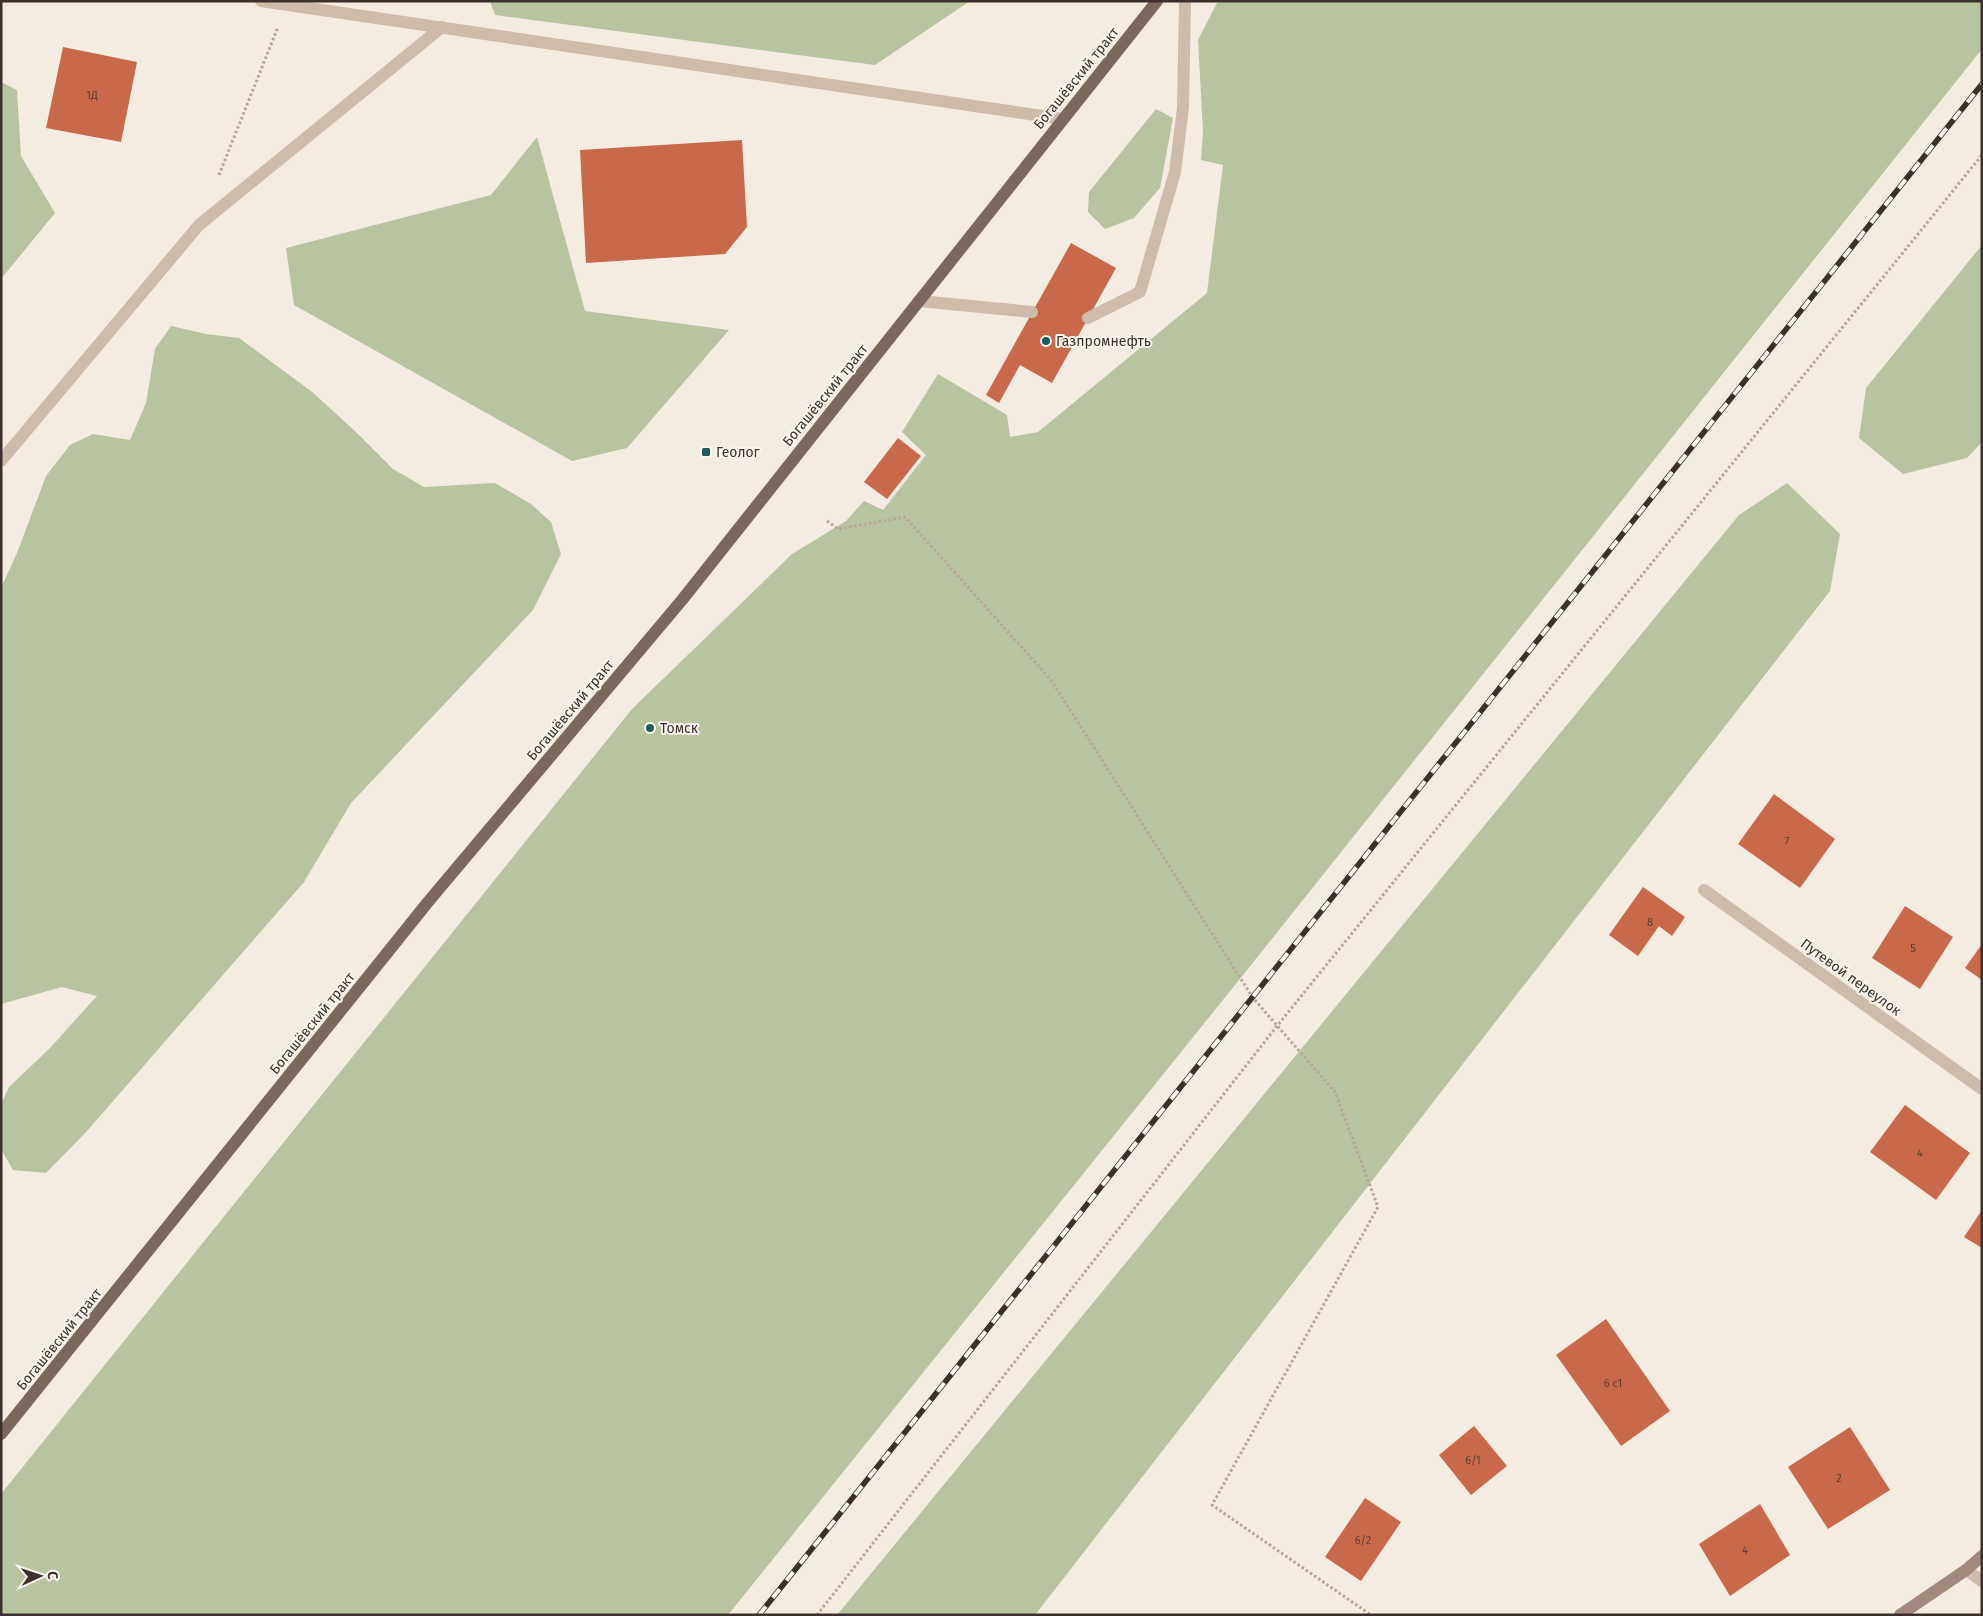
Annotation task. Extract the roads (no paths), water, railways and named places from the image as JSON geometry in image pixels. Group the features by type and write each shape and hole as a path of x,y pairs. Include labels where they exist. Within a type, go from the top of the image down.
{"main road":[{"name":"Богашёвский тракт","path":"1,1434 428,902 682,600 1157,1"}],"street":[{"path":"261,1 1063,118"},
{"path":"1088,318 1140,292 1175,172 1183,108 1185,1"},
{"path":"1,461 199,225 442,27"},
{"path":"919,301 1032,312"},
{"name":"Путевой переулок","path":"1704,890 1982,1089"},
{"path":"1900,1615 1966,1570 1982,1556"},
{"path":"1966,1570 1982,1581"}],"railway":[{"path":"759,1615 1982,84"}],"place":[{"name":"Газпромнефть","path":"1046,341"},
{"name":"Геолог","path":"706,452"},
{"name":"Томск","path":"650,728"}]}
